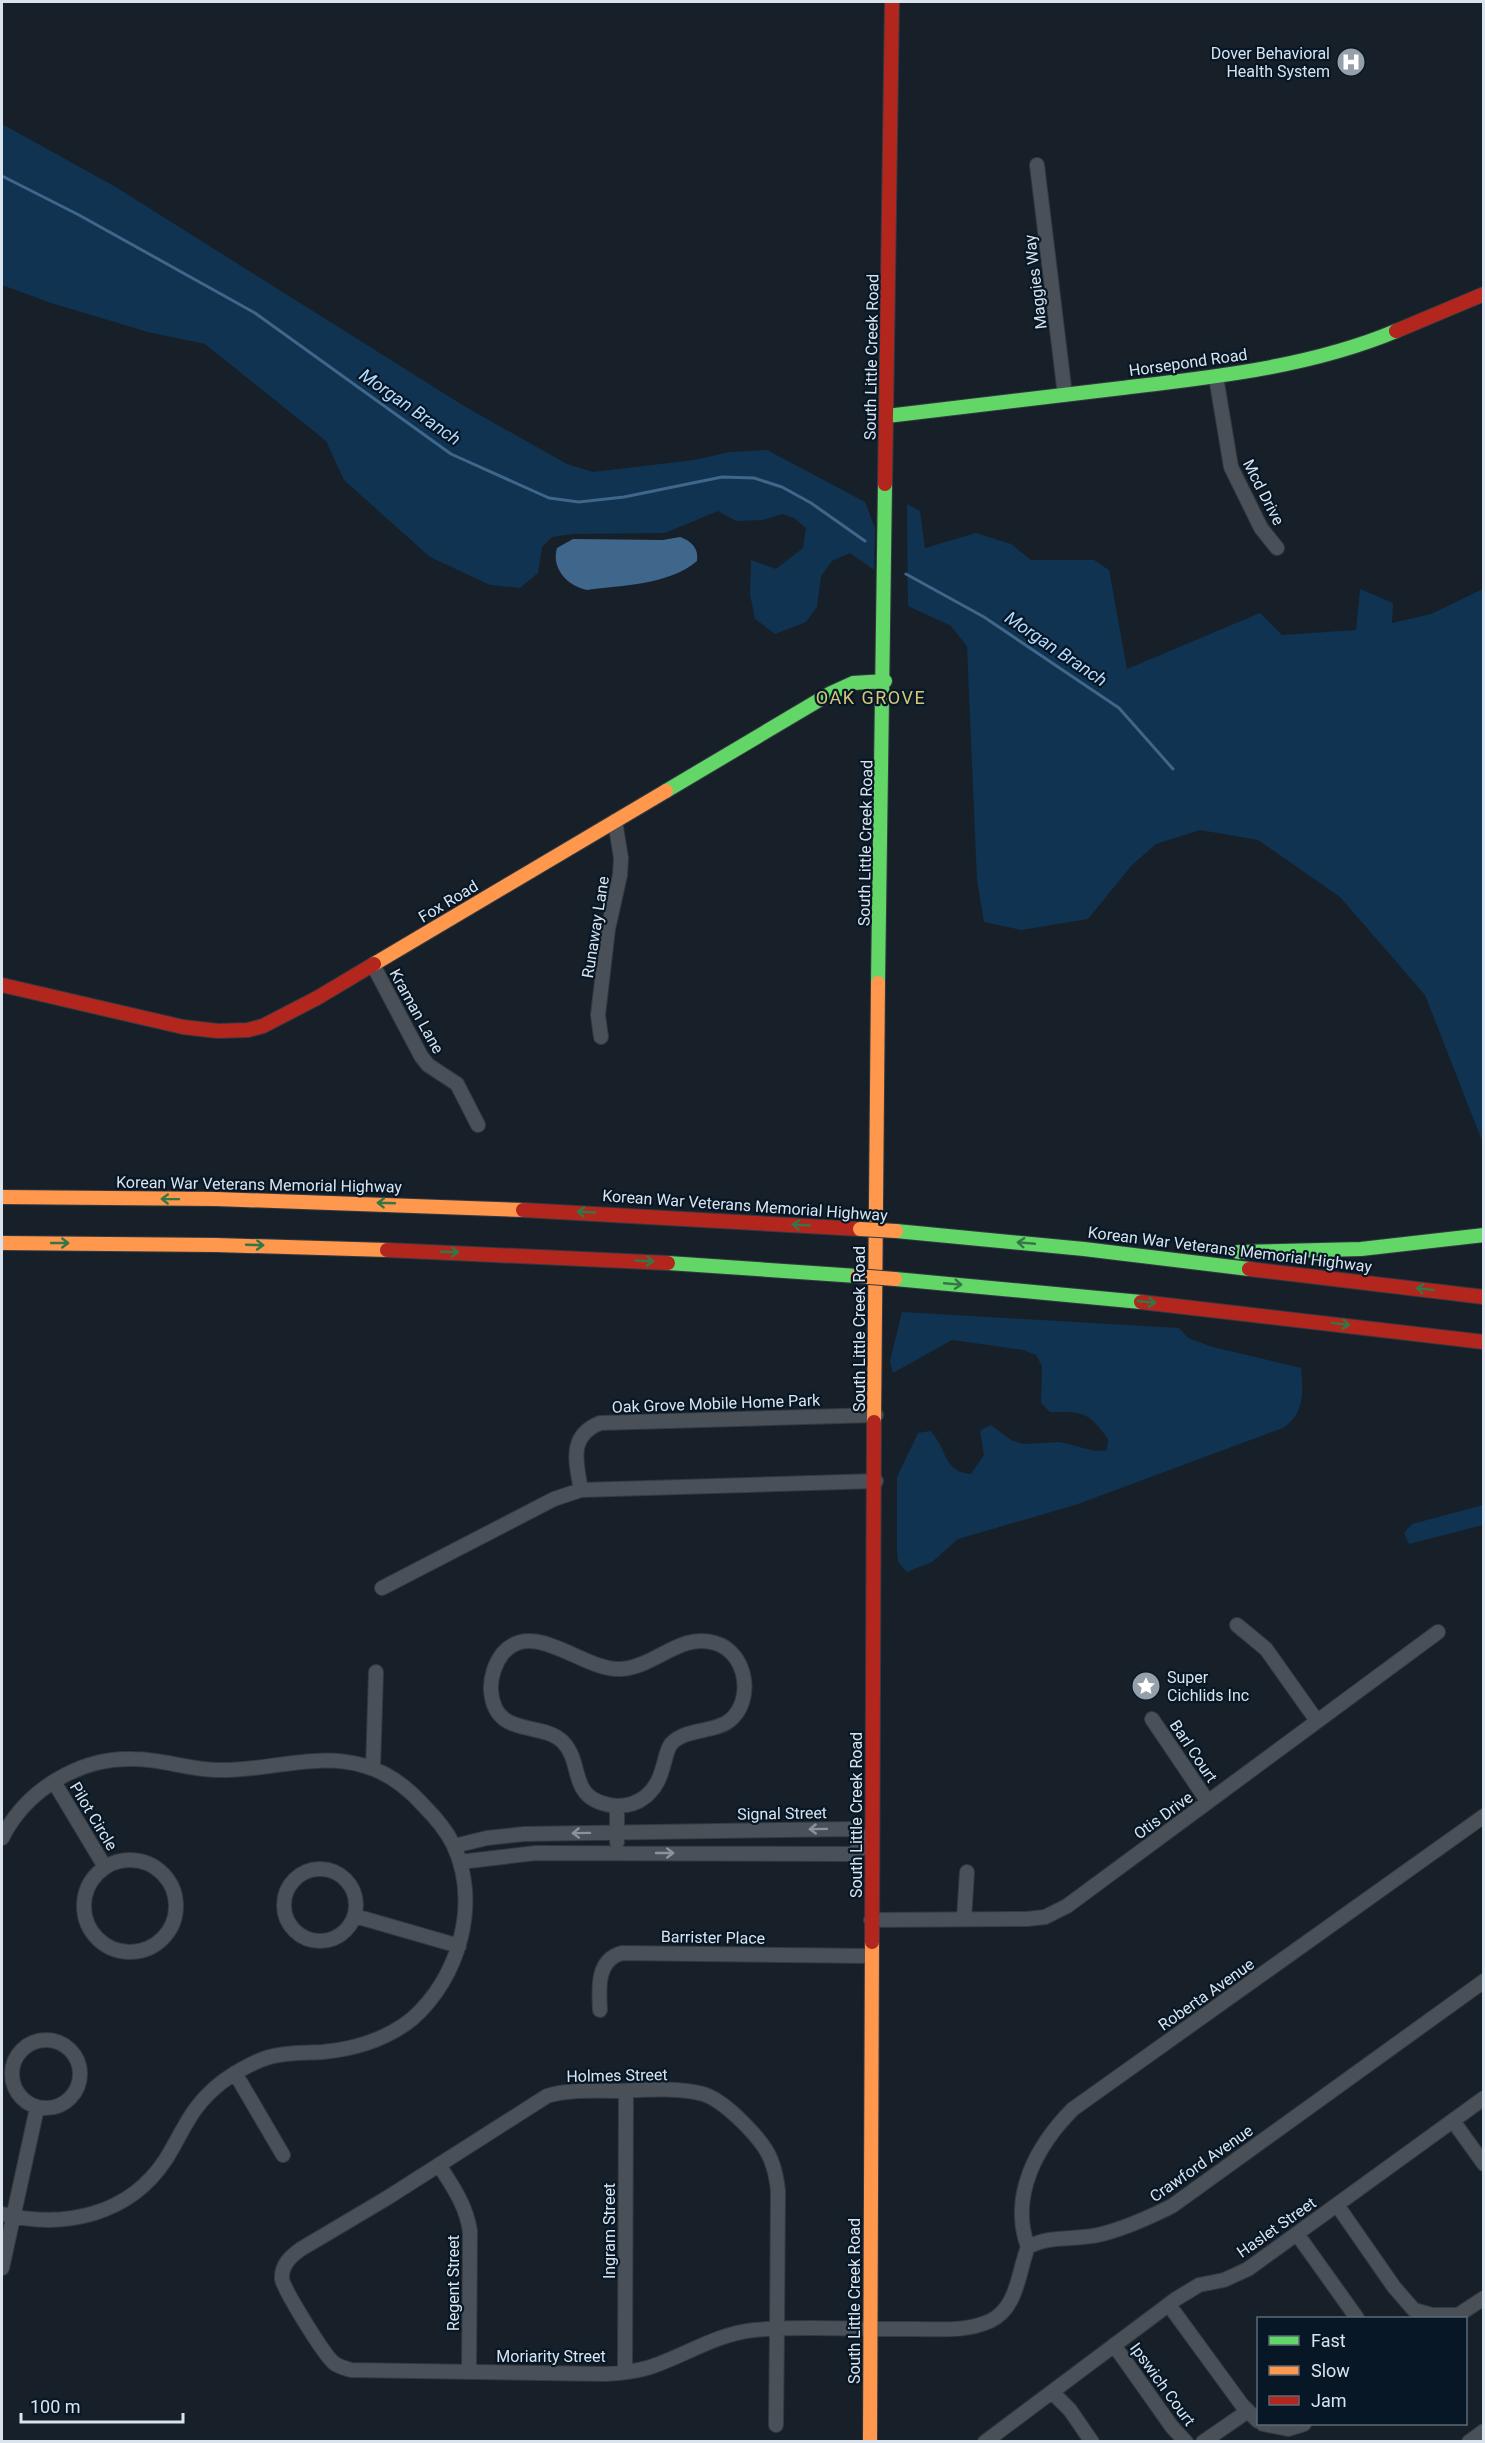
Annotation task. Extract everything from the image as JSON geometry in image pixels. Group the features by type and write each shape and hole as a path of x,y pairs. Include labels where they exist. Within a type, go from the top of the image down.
{"main road":[{"name":"South Little Creek Road","path":"870,2442 871,1956 876,1481 875,1223 885,681 892,2"},
{"name":"Horsepond Road","path":"886,416 1216,377 1313,358 1369,342 1484,294"},
{"name":"Fox Road","path":"2,984 183,1027 233,1031 259,1027 279,1019 373,965 831,693 853,684 885,681"},
{"name":"Korean War Veterans Memorial Highway","path":"2,1197 489,1207 896,1231 1084,1249 1484,1297"},
{"path":"1084,1249 1311,1253 1403,1246 1484,1235"},
{"path":"2,1243 225,1244 705,1264 895,1279 1222,1310 1484,1342"}],"street":[{"name":"Maggies Way","path":"1037,165 1065,395"},
{"name":"Mcd Drive","path":"1216,377 1231,467 1261,528 1277,548"},
{"name":"Runaway Lane","path":"601,1037 598,1015 608,929 620,875 621,849 615,821"},
{"name":"Kraman Lane","path":"373,965 421,1056 428,1065 457,1084 478,1125"},
{"name":"Oak Grove Mobile Home Park","path":"581,1490 576,1466 578,1442 584,1431 600,1423 876,1415"},
{"path":"382,1588 554,1499 581,1490 876,1481"},
{"path":"1237,1625 1266,1649 1317,1721"},
{"name":"Otis Drive","path":"872,1920 1045,1917 1067,1906 1438,1632"},
{"path":"536,1641 554,1646 599,1667 620,1669 641,1666 675,1648 695,1641 708,1641 726,1648 734,1655 744,1674 744,1696 736,1714 715,1729 688,1734 673,1743 655,1788 648,1796 631,1805 617,1806 600,1803 586,1793 576,1778 569,1753 560,1740 547,1733 516,1726 501,1715 495,1706 490,1688 494,1670 502,1654 517,1644 536,1641"},
{"path":"373,1769 376,1672"},
{"name":"Barl Court","path":"1152,1719 1208,1802"},
{"path":"2,1838 23,1807 54,1782 93,1763 120,1759 149,1760 220,1770 312,1760 345,1762 373,1769 393,1779 432,1813 454,1846 460,1862 465,1894 459,1946 443,1982 412,2018 388,2034 346,2049 270,2057 235,2073 199,2103 186,2121 164,2162 146,2183 128,2197 91,2214 65,2220 42,2221 8,2215"},
{"name":"Pilot Circle","path":"54,1782 105,1867"},
{"path":"617,1806 617,1853"},
{"name":"Roberta Avenue","path":"1028,2247 1021,2216 1023,2196 1031,2168 1052,2130 1072,2109 1484,1816"},
{"name":"Signal Street","path":"454,1846 506,1835 852,1828 872,1843"},
{"path":"460,1862 536,1853 851,1854 872,1843"},
{"name":"Pilot Circle","path":"133,1860 148,1863 161,1871 170,1882 176,1897 176,1912 172,1926 163,1939 151,1947 136,1952 121,1952 107,1946 95,1936 87,1922 85,1899 93,1878 105,1867 118,1861 133,1860"},
{"path":"314,1869 327,1869 347,1881 354,1892 355,1916 341,1935 318,1942 307,1939 297,1933 284,1914 286,1890 293,1880 303,1873 314,1869"},
{"path":"964,1919 967,1872"},
{"path":"355,1916 459,1946"},
{"name":"Barrister Place","path":"600,2010 599,1982 602,1968 614,1955 621,1953 871,1956"},
{"name":"Crawford Avenue","path":"1028,2247 1041,2240 1102,2234 1151,2217 1172,2206 1484,1981"},
{"path":"49,2040 69,2049 76,2058 80,2069 80,2080 76,2091 60,2106 49,2109 37,2108 18,2096 11,2074 13,2063 27,2045 49,2040"},
{"path":"235,2073 283,2155"},
{"name":"Holmes Street","path":"283,2270 291,2256 301,2249 547,2096 567,2091 677,2091 710,2097 725,2107 751,2132 771,2158 778,2191 776,2426"},
{"name":"Ingram Street","path":"625,2372 626,2091"},
{"name":"Haslet Street","path":"985,2442 1169,2305 1199,2285 1224,2280 1248,2269 1484,2098"},
{"path":"2,2268 8,2215 37,2108"},
{"path":"1453,2121 1484,2164"},
{"name":"Regent Street","path":"439,2165 463,2202 468,2217 470,2231 469,2372"},
{"path":"1337,2205 1394,2287 1414,2310 1432,2315 1458,2315 1484,2298"},
{"path":"1297,2234 1356,2317"},
{"path":"870,2330 968,2329 991,2321 1013,2298 1028,2247"},
{"name":"Moriarity Street","path":"283,2270 284,2287 327,2355 342,2368 351,2370 625,2372 646,2368 733,2333 777,2329 870,2330"},
{"path":"1169,2305 1257,2420"},
{"name":"Ipswich Court","path":"1114,2346 1172,2427 1186,2442"},
{"path":"1052,2392 1070,2410 1092,2442"},
{"name":"Ipswich Court","path":"1203,2442 1248,2411"},
{"path":"1268,2425 1288,2429 1301,2425"},
{"path":"1469,2442 1484,2431"}],"shaded area":[{"path":"2,124 114,186 464,406 567,464 593,472 694,460 730,452 767,450 865,502 875,528 874,570 850,553 832,561 821,576 817,607 806,622 775,634 755,619 750,594 751,560 776,569 803,548 806,528 794,518 782,514 763,520 736,521 718,511 665,533 573,534 552,537 542,547 538,573 520,588 490,585 430,557 344,480 326,441 205,344 148,332 51,303 2,285"},
{"path":"907,504 920,511 925,548 976,533 1011,544 1031,560 1094,560 1109,570 1127,669 1260,613 1282,635 1356,630 1360,589 1393,603 1392,623 1431,614 1483,589 1483,1143 1425,995 1340,897 1258,840 1200,830 1156,844 1132,865 1088,919 1021,930 984,922 977,880 967,646 951,626 908,606"},
{"path":"680,537 693,546 697,552 697,561 673,575 645,583 587,590 567,580 556,562 557,548 573,539 663,540"},
{"path":"902,1312 1179,1328 1188,1338 1213,1347 1301,1368 1301,1401 1295,1416 1283,1428 1075,1505 958,1539 932,1562 907,1572 898,1562 897,1477 918,1433 930,1431 950,1464 955,1469 971,1474 984,1455 980,1430 991,1425 1011,1440 1023,1444 1060,1442 1095,1451 1107,1450 1108,1439 1090,1418 1078,1413 1050,1412 1041,1403 1042,1366 1036,1355 1023,1350 952,1340 893,1373 890,1361"},
{"path":"1483,1505 1483,1525 1409,1544 1404,1533 1412,1524"}],"waterway":[{"name":"Morgan Branch","path":"2,176 79,215 255,313 451,454 549,498 579,502 624,497 722,477 754,478 782,487 811,503 865,541"},
{"name":"Morgan Branch","path":"906,574 984,617 1119,708 1173,769"}],"traffic: fast":[{"path":"887,416 1192,380 1261,369 1330,354 1396,331"},
{"path":"878,983 885,484"},
{"path":"666,791 831,693 853,683 885,681"},
{"path":"896,1231 1084,1249 1249,1269"},
{"path":"1238,1252 1361,1249 1484,1235"},
{"path":"668,1263 857,1276"},
{"path":"895,1279 1141,1302"}],"traffic: slow":[{"path":"374,964 666,791"},
{"path":"874,1422 878,983"},
{"path":"2,1197 216,1199 523,1210"},
{"path":"860,1229 896,1231"},
{"path":"2,1243 216,1245 387,1250"},
{"path":"857,1276 895,1279"},
{"path":"870,2442 872,1942"}],"traffic: jam":[{"path":"885,484 892,2"},
{"path":"1396,331 1484,294"},
{"path":"2,985 183,1027 218,1031 248,1030 263,1026 317,998 374,964"},
{"path":"523,1210 860,1229"},
{"path":"387,1250 668,1263"},
{"path":"1249,1269 1484,1297"},
{"path":"1141,1302 1484,1342"},
{"path":"872,1942 874,1422"}],"place":[{"name":"Dover Behavioral Health System","path":"1351,62"},
{"name":"Super Cichlids Inc","path":"1146,1686"}],"district":[{"name":"OAK GROVE","path":"871,698"}]}
